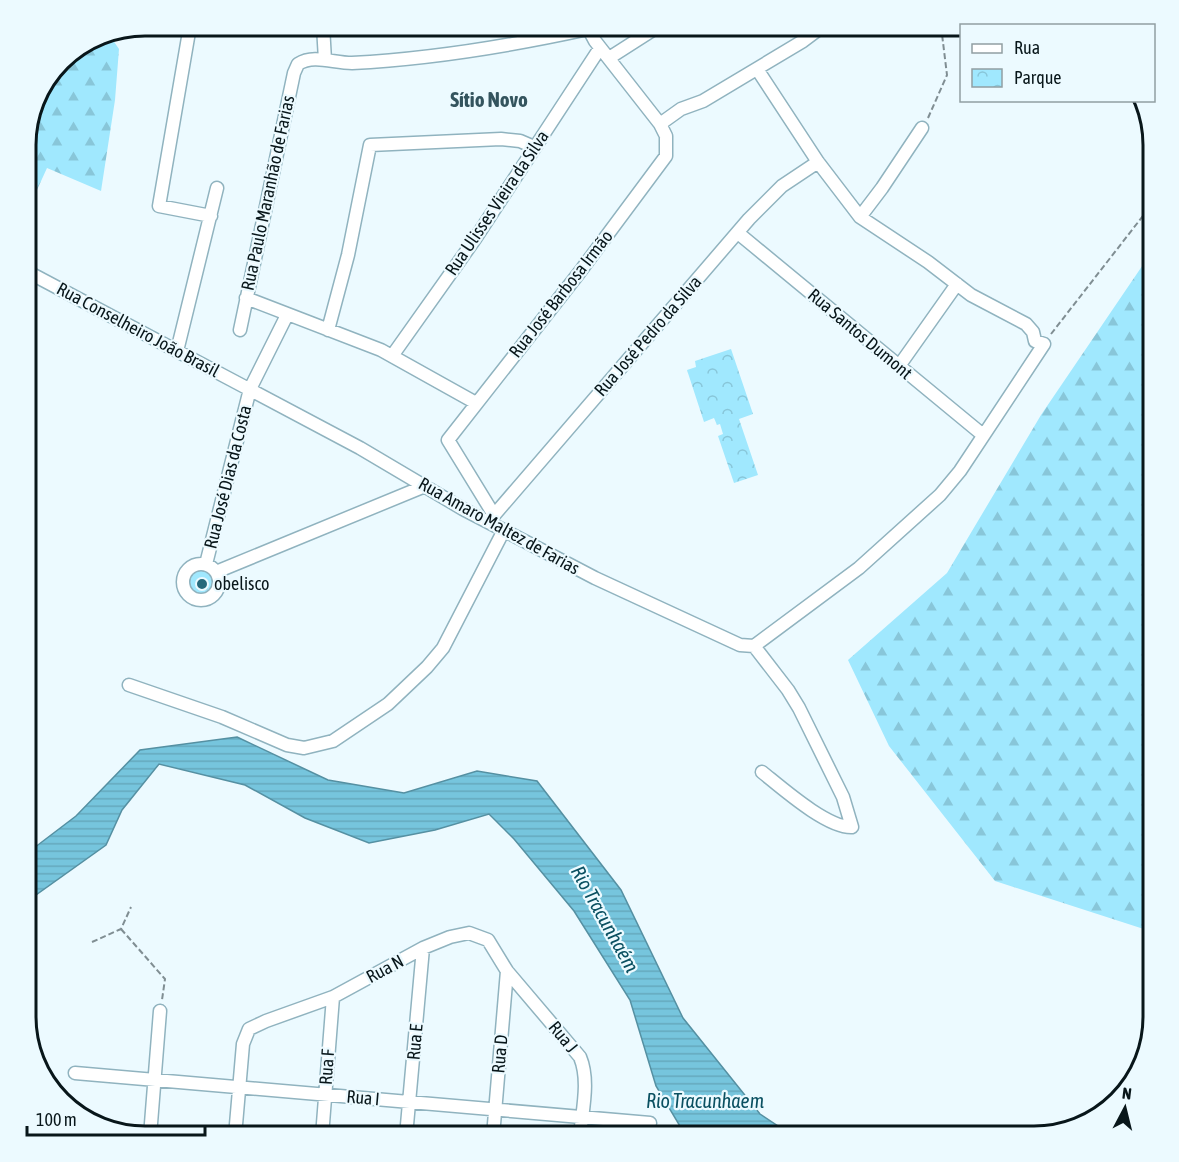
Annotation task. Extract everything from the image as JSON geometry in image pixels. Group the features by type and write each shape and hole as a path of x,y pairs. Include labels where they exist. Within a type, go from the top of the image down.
{"street":[{"path":"188,36 159,206 211,216"},
{"path":"324,36 325,60 347,63 402,60 527,42 553,36"},
{"path":"592,36 660,124 681,109 703,101 810,36"},
{"path":"609,58 643,36"},
{"name":"Rua Ulisses Vieira da Silva","path":"392,356 475,240 598,44"},
{"name":"Rua Paulo Maranhão de Farias","path":"240,330 294,73 298,64 304,60 325,60"},
{"path":"758,69 818,162 860,217 971,295 1026,324 1033,332 1035,341 1044,344 940,495 859,568 754,646 799,708 843,797 852,827 825,819 762,772"},
{"name":"Rua José Barbosa Irmão","path":"491,518 448,440 579,273 666,156 666,136 660,124"},
{"path":"860,217 882,189 922,128"},
{"path":"328,330 348,255 370,145 501,139 520,141 534,147"},
{"name":"Rua José Pedro da Silva","path":"491,518 738,233 782,186 818,162"},
{"path":"177,351 217,188"},
{"name":"Rua Santos Dumont","path":"738,233 983,435"},
{"name":"Rua Conselheiro João Brasil","path":"36,276 250,389"},
{"path":"899,366 957,284"},
{"path":"246,298 392,356 476,403"},
{"name":"Rua José Dias da Costa","path":"287,315 250,389 211,568 425,486"},
{"name":"Rua Amaro Maltez de Farias","path":"250,389 360,447 425,486 491,518 504,530 595,578 740,645 754,646"},
{"path":"129,685 222,717 287,745 304,748 333,741 388,704 427,667 443,648 504,530"},
{"name":"Rua N","path":"238,1087 243,1044 249,1029 333,997 423,948 460,934 477,934 488,940 507,971"},
{"name":"Rua E","path":"407,1126 423,948"},
{"name":"Rua D","path":"494,1126 507,971"},
{"name":"Rua J","path":"507,971 580,1057 585,1073 581,1126"},
{"name":"Rua F","path":"323,1126 333,997"},
{"path":"151,1126 160,1011"},
{"name":"Rua I","path":"75,1073 650,1124"},
{"path":"236,1126 238,1087"}],"path":[{"path":"922,128 947,75 942,36"},
{"path":"1044,344 1143,216"},
{"path":"92,942 121,929 131,907"},
{"path":"121,929 165,979 160,1011"}],"green space":[{"path":"114,41 119,49 115,100 101,191 47,168 36,192 36,138 44,103 54,84 73,63 84,54"},
{"path":"1143,265 1143,929 995,881 889,746 848,660 947,573 1041,415"},
{"path":"731,349 753,414 739,419 758,475 734,483 718,436 723,434 720,424 717,425 714,418 704,422 687,370 696,367 695,361"},
{"path":"201,564 214,569 219,582 214,595 201,600 188,595 183,582 188,569"}],"water":[{"name":"Rio Tracunhaem","path":"237,737 328,780 404,793 477,771 537,781 621,890 683,1018 760,1114 778,1126 680,1126 656,1086 630,1000 574,911 514,839 489,814 435,830 369,843 305,818 245,785 159,764 122,810 106,845 36,895 36,846 76,816 140,750"}],"place":[{"name":"obelisco","path":"202,584"}],"district":[{"name":"Sítio Novo","path":"489,100"}],"water label":[{"name":"Rio Tracunhaém","path":"605,919"}]}
